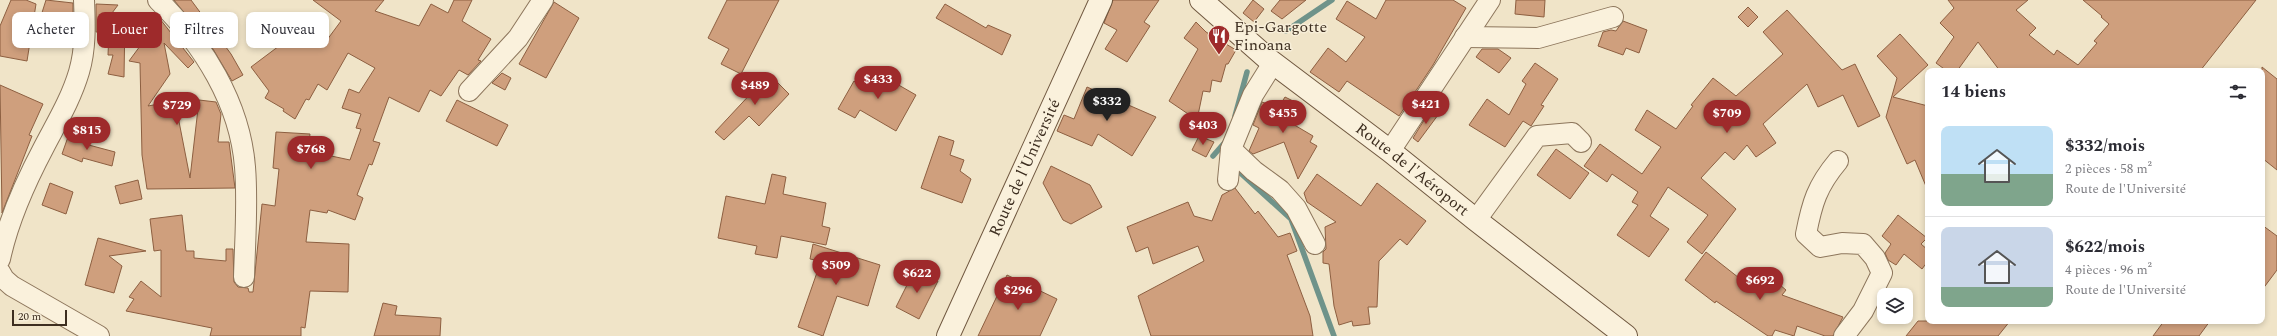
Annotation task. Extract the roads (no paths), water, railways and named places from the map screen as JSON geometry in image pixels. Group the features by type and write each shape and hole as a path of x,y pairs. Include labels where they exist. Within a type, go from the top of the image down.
{"main road":[{"name":"Route de l'Université","path":"948,336 1101,0"},
{"name":"Route de l'Aéroport","path":"1201,0 1273,63 1390,151 1476,220 1626,336"}],"street":[{"path":"0,259 9,204 43,149 71,96 79,72 85,47 84,0"},
{"path":"158,0 186,31 212,68 223,88 238,129 242,148 246,184 244,277"},
{"path":"469,91 518,38 542,0"},
{"path":"1390,151 1490,0"},
{"path":"1465,37 1538,38 1613,17"},
{"path":"1228,180 1231,149 1252,95 1273,63"},
{"path":"1476,220 1537,136 1572,133 1581,142"},
{"path":"1231,149 1254,171 1280,190 1296,208 1315,244"},
{"path":"1838,161 1822,180 1811,208 1806,234 1820,248 1842,243 1863,244 1875,258 1882,273 1863,311 1844,336"},
{"path":"0,272 4,279 12,286 99,336"}],"waterway":[{"path":"1286,31 1332,0"},
{"path":"1235,116 1247,72"},
{"path":"1213,156 1226,141"},
{"path":"1235,168 1291,219 1334,336"}],"place":[{"name":"Epi-Gargotte Finoana","path":"1219,56"}]}
